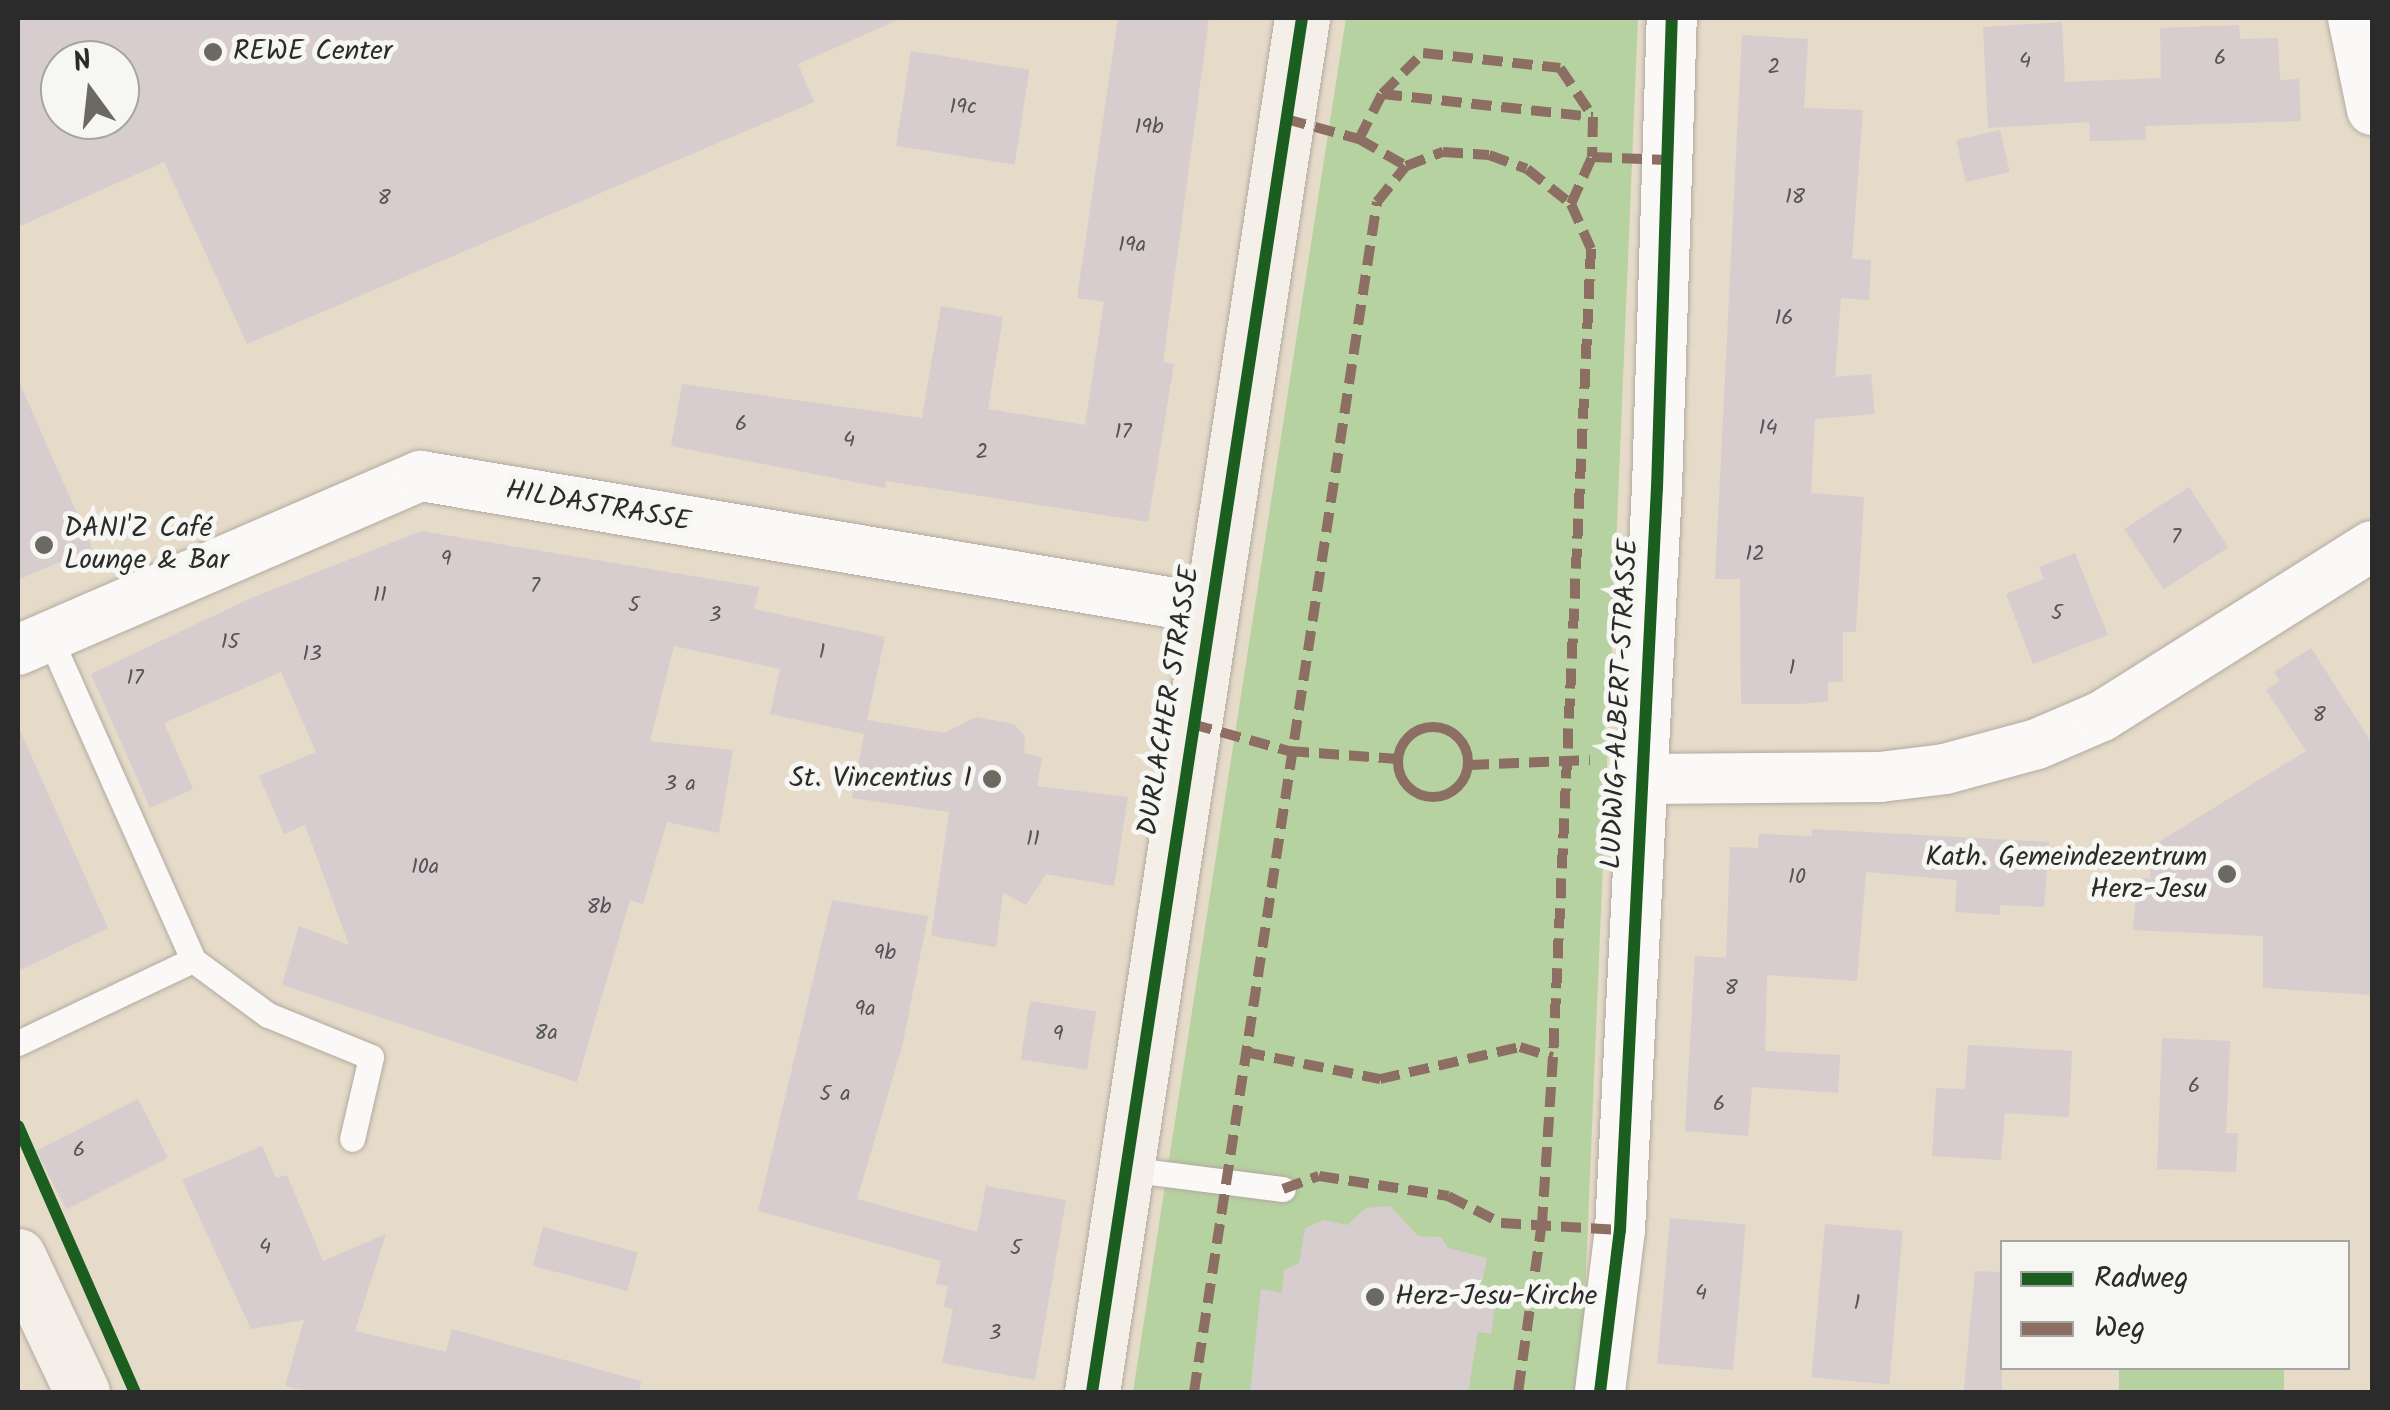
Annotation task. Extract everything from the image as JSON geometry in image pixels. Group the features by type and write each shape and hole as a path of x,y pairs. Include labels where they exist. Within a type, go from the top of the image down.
{"street":[{"name":"DURLACHER STRASSE","path":"1092,1392 1302,18"},
{"name":"LUDWIG-ALBERT-STRASSE","path":"1600,1392 1620,1230 1643,779 1672,18"},
{"path":"2354,18 2372,110"},
{"name":"HILDASTRASSE","path":"33,643 422,476 1209,610"},
{"path":"1643,779 1880,778 1944,769 2038,744 2102,716 2372,546"},
{"path":"24,1271 49,1392"},
{"path":"24,1271 82,1392"}],"lane":[{"path":"33,643 193,960 268,1015 371,1057 352,1139"},
{"path":"18,1043 193,960"},
{"path":"1126,1170 1284,1189"}],"green space":[{"path":"1346,18 1638,18 1581,1392 1133,1392"},
{"path":"2119,1370 2284,1370 2284,1392 2119,1392"}],"building":[{"path":"18,18 902,18 798,64 814,102 247,344 164,162 18,227"},
{"path":"1118,18 1209,18 1163,362 1174,364 1148,522 886,481 885,488 671,446 682,384 922,418 941,306 1003,317 988,409 1085,425 1104,302 1077,298"},
{"path":"2062,22 2065,82 2161,78 2160,28 2239,25 2240,39 2278,38 2280,80 2299,79 2301,121 2145,126 2146,140 2090,141 2089,122 1988,128 1983,27"},
{"path":"1742,35 1808,39 1804,108 1863,110 1852,259 1871,260 1869,300 1841,298 1835,377 1871,374 1875,414 1815,419 1811,493 1864,497 1856,632 1843,632 1843,682 1828,682 1828,701 1801,704 1741,704 1740,579 1715,579"},
{"path":"911,51 1030,70 1015,165 896,146"},
{"path":"2000,130 2010,172 1966,182 1956,140"},
{"path":"18,379 92,548 18,580"},
{"path":"2189,487 2228,547 2164,589 2124,529"},
{"path":"421,531 759,587 754,609 885,637 864,734 770,714 780,669 674,646 650,741 733,750 719,833 667,822 643,904 630,900 577,1082 282,985 299,926 349,945 305,825 284,834 259,776 316,752 281,672 164,723 193,789 150,808 91,674 249,599"},
{"path":"2075,553 2108,635 2033,664 2006,594 2044,579 2039,567"},
{"path":"2311,648 2372,743 2372,995 2263,988 2263,936 2133,930 2138,878 2150,878 2152,846 2306,751 2266,690 2280,681 2274,672"},
{"path":"976,717 1014,724 1025,736 1024,753 1042,758 1037,786 1128,797 1114,886 1046,874 1026,905 1003,893 996,947 931,936 949,812 852,798 867,720 944,733"},
{"path":"18,726 108,928 18,971"},
{"path":"1812,829 2049,842 2044,907 2000,905 2000,915 1955,912 1957,880 1866,872 1857,981 1767,975 1765,1051 1840,1055 1838,1093 1752,1087 1748,1136 1685,1131 1695,956 1726,958 1730,847 1758,848 1759,834 1812,836"},
{"path":"832,900 928,916 902,1047 857,1199 977,1232 986,1186 1066,1200 1035,1380 942,1363 953,1309 944,1307 948,1286 936,1284 941,1261 758,1211"},
{"path":"1030,1001 1096,1011 1087,1070 1021,1059"},
{"path":"2162,1038 2230,1041 2226,1133 2238,1133 2236,1172 2157,1169"},
{"path":"1968,1045 2072,1051 2069,1117 2005,1113 2001,1160 1932,1156 1936,1088 1965,1089"},
{"path":"138,1099 168,1158 66,1210 36,1151"},
{"path":"262,1146 276,1178 287,1175 323,1261 386,1234 355,1331 446,1352 452,1329 641,1381 639,1392 314,1392 285,1386 304,1320 251,1329 182,1180"},
{"name":"Herz-Jesu-Kirche","path":"1390,1206 1418,1236 1441,1237 1448,1248 1487,1258 1480,1291 1497,1294 1491,1334 1478,1332 1468,1392 1250,1392 1261,1289 1282,1293 1284,1270 1299,1263 1305,1228 1324,1220 1347,1225 1366,1208"},
{"path":"1670,1218 1746,1225 1733,1370 1657,1363"},
{"path":"1825,1224 1903,1231 1889,1384 1812,1377"},
{"path":"543,1227 638,1252 627,1291 533,1266"},
{"path":"1975,1271 2000,1272 2002,1392 1964,1390"}],"marked path":[{"path":"1359,139 1382,94 1423,53 1560,68 1593,117 1592,157"},
{"path":"1382,94 1593,117"},
{"path":"1286,119 1359,139 1406,166"},
{"path":"1194,1392 1377,202 1406,166 1443,152 1489,155 1527,169 1571,204 1591,249 1553,1057 1542,1222 1518,1392"},
{"path":"1571,204 1592,157 1667,160"},
{"path":"1192,724 1289,751 1398,759"},
{"path":"1433,727 1458,737 1468,762 1458,787 1433,797 1408,787 1398,762 1408,737 1433,727"},
{"path":"1469,765 1590,760"},
{"path":"1245,1052 1380,1079 1520,1047 1553,1057"},
{"path":"1283,1189 1319,1176 1448,1196 1501,1223 1620,1230"}],"cycle path":[{"path":"1092,1392 1302,18"},
{"path":"1600,1392 1620,1230 1657,488 1672,18"},
{"path":"18,1126 135,1392"}],"place":[{"name":"REWE Center","path":"213,52"},
{"name":"DANI'Z Café Lounge & Bar","path":"44,545"},
{"name":"St. Vincentius I","path":"992,779"},
{"name":"Kath. Gemeindezentrum Herz-Jesu","path":"2227,874"},
{"name":"Herz-Jesu-Kirche","path":"1375,1297"}]}
